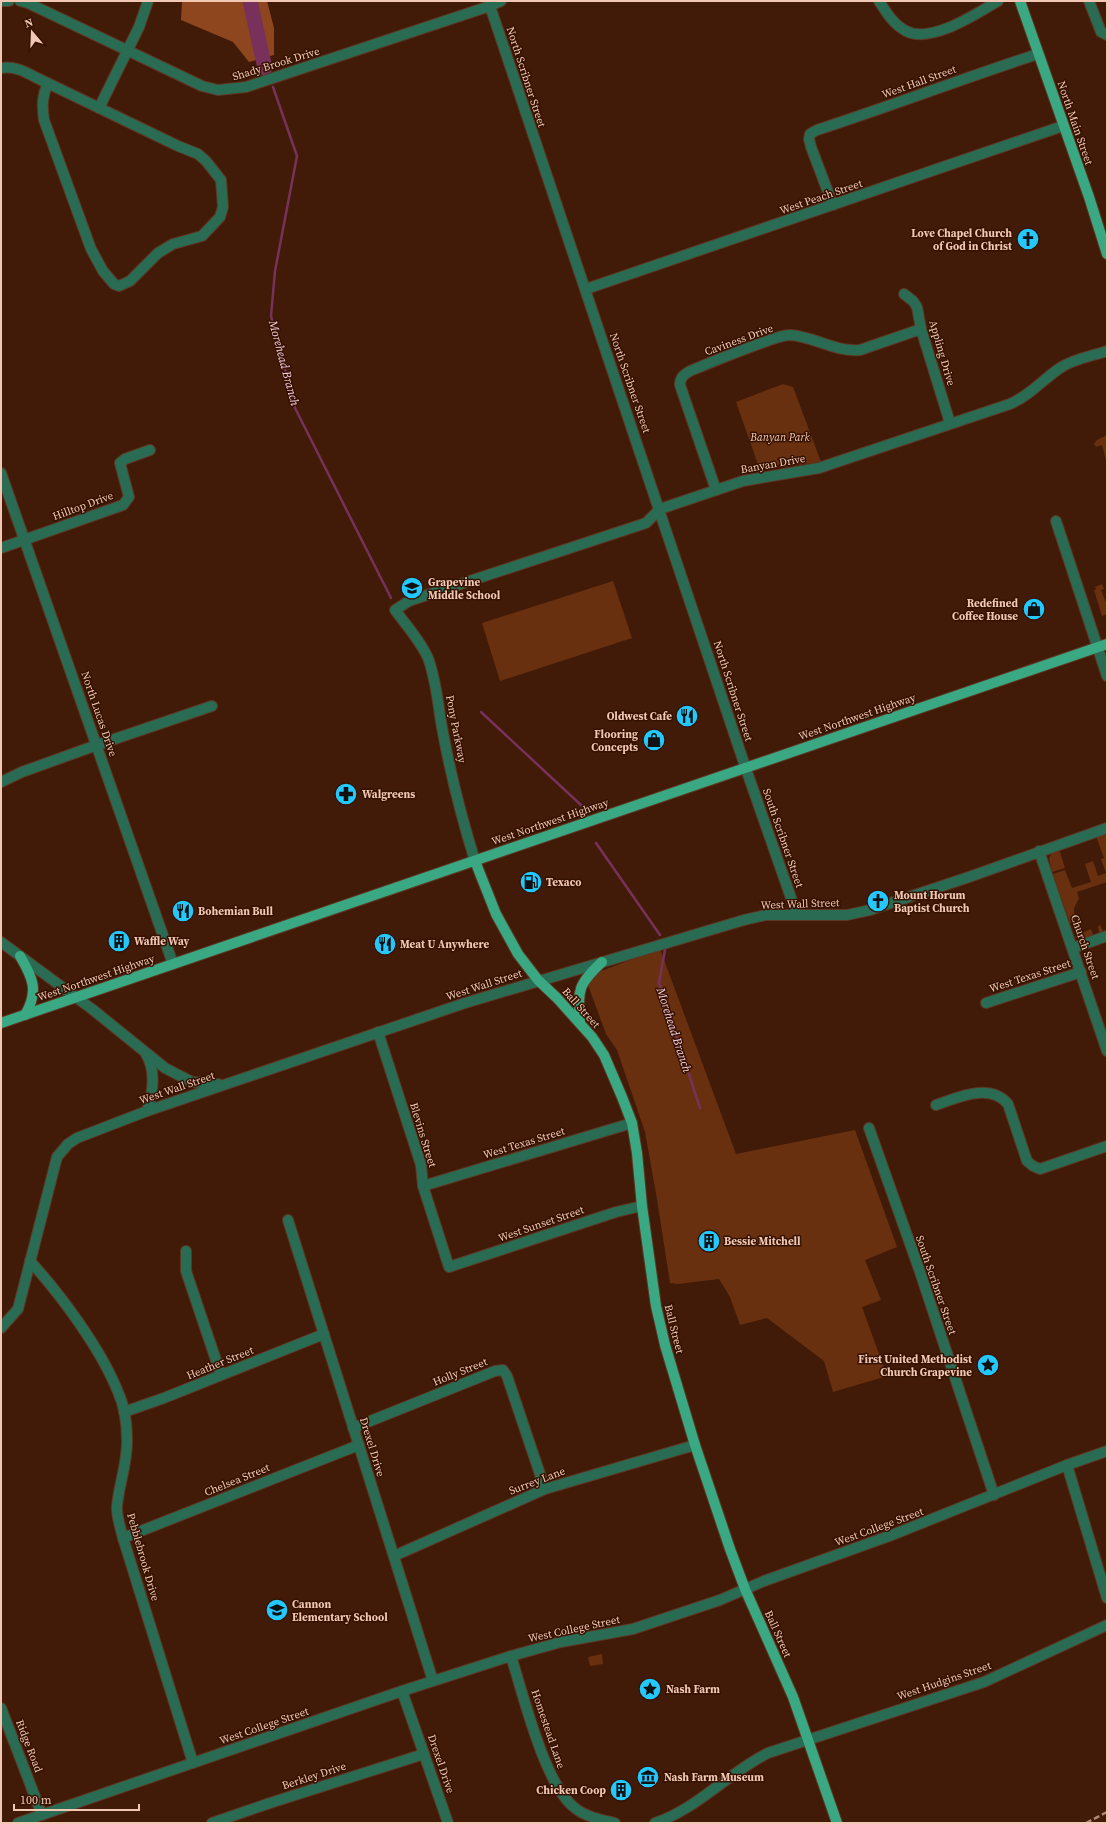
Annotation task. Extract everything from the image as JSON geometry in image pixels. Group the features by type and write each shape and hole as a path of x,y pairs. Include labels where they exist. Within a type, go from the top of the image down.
{"main road":[{"name":"North Main Street","path":"1020,1 1089,197 1107,254"},
{"name":"West Northwest Highway","path":"1,1023 25,1014 80,1000 173,964 746,769 1102,645"},
{"name":"Ball Street","path":"475,861 496,914 518,954 538,980 580,1023 604,1055 632,1123 656,1306 665,1345 695,1445 730,1549 745,1589 793,1697 837,1823"},
{"path":"20,956 33,980 34,992 32,1004 25,1014"},
{"path":"580,1023 578,1000 580,987 585,979 602,962"}],"street":[{"path":"1,2 9,1"},
{"path":"99,108 140,27 148,1"},
{"name":"Shady Brook Drive","path":"26,2 128,50 181,77 202,86 218,90 231,90 246,87 490,6 501,1"},
{"path":"879,1 889,17 899,26 907,32 919,34 930,33 943,29 998,1"},
{"path":"1089,1 1104,34"},
{"name":"North Scribner Street","path":"490,6 746,769"},
{"name":"West Hall Street","path":"833,206 811,147 809,139 810,134 817,130 1038,54"},
{"path":"1,68 8,67 18,69 48,83 99,108 198,154 206,161 221,180 223,207 220,217 202,236 172,244 158,253 130,280 119,286 114,284 102,271 91,249 46,127 42,106 44,93 48,83"},
{"name":"West Peach Street","path":"586,289 833,206 1063,126"},
{"name":"Appling Drive","path":"904,294 917,306 921,329 950,423"},
{"name":"Caviness Drive","path":"716,490 680,385 680,380 684,375 690,371 750,347 790,335 814,339 827,345 852,351 860,350 921,329"},
{"name":"Banyan Drive","path":"395,610 409,601 646,523 660,509 716,490 759,477 820,468 1024,398 1062,367 1107,351"},
{"name":"Hilltop Drive","path":"1,548 123,505 129,497 120,463 125,459 150,450"},
{"name":"North Lucas Drive","path":"1,473 173,964"},
{"path":"1056,521 1092,634 1102,645 1107,676"},
{"name":"Pony Parkway","path":"395,610 423,650 434,678 443,733 459,805 475,861"},
{"path":"1,782 22,772 97,744 212,706"},
{"name":"South Scribner Street","path":"746,769 797,915"},
{"name":"West Wall Street","path":"1,1328 18,1308 57,1158 68,1144 77,1138 147,1111 228,1083 538,980 744,920 766,915 847,915 870,910 1107,828"},
{"name":"Church Street","path":"1039,851 1107,1051"},
{"name":"West Texas Street","path":"1073,948 1107,936"},
{"path":"1,942 123,1032 143,1051 165,1068 192,1082 207,1084 228,1083"},
{"name":"West Texas Street","path":"986,1003 1081,972"},
{"name":"Blevins Street","path":"378,1032 421,1165 423,1186 448,1267"},
{"path":"143,1051 149,1060 153,1082 152,1097 147,1111"},
{"path":"936,1105 975,1092 986,1093 1004,1100 1008,1104 1027,1161 1032,1166 1040,1169 1107,1146"},
{"name":"West Texas Street","path":"423,1186 632,1123"},
{"name":"South Scribner Street","path":"869,1128 919,1269 994,1495"},
{"name":"West Sunset Street","path":"448,1267 616,1212 642,1206"},
{"name":"Drexel Drive","path":"288,1220 433,1681"},
{"path":"186,1251 186,1271 221,1375"},
{"name":"Pebblebrook Drive","path":"30,1261 48,1280 87,1336 112,1378 119,1393 124,1412 127,1443 124,1471 117,1507 124,1538 193,1763"},
{"name":"Heather Street","path":"124,1412 164,1398 324,1334"},
{"name":"Holly Street","path":"353,1428 496,1371 503,1370 507,1376 545,1489"},
{"name":"Chelsea Street","path":"124,1538 359,1445"},
{"name":"Surrey Lane","path":"394,1556 545,1489 695,1445"},
{"name":"West College Street","path":"18,1823 402,1691 511,1656 562,1642 633,1629 720,1600 764,1581 892,1536 1067,1465 1107,1451"},
{"path":"1067,1465 1107,1598"},
{"name":"West Hudgins Street","path":"808,1739 984,1682 1107,1625"},
{"name":"Homestead Lane","path":"511,1656 536,1736 560,1793 569,1803 589,1819 615,1823"},
{"name":"Drexel Drive","path":"402,1691 448,1823"},
{"name":"Ridge Road","path":"1,1708 42,1815"},
{"path":"655,1823 669,1821 750,1762 768,1753 808,1739"},
{"name":"Berkley Drive","path":"212,1823 424,1754"}],"green space":[{"name":"Banyan Park","path":"783,384 793,387 821,462 760,470 736,402"},
{"path":"1107,435 1107,464 1102,445 1096,447 1094,444 1097,440"},
{"path":"613,581 632,638 500,681 482,623"},
{"path":"1102,584 1104,589 1101,590 1107,605 1107,614 1102,616 1094,590 1096,590 1095,587"},
{"path":"1107,832 1107,882 1077,892 1079,899 1074,911 1076,923 1070,923 1053,874 1065,870 1072,888 1091,882 1085,864 1093,861 1098,876 1106,873 1101,859 1104,858 1096,836"},
{"path":"1059,849 1065,868 1052,872 1049,858 1053,852"},
{"path":"1100,925 1103,931 1107,931 1080,940 1075,936 1091,929 1093,935 1099,933 1098,926"},
{"path":"660,949 736,1154 855,1130 897,1247 865,1260 881,1300 862,1307 887,1376 833,1392 824,1361 767,1318 740,1325 730,1297 719,1279 678,1284 670,1283 645,1132 617,1050 606,1034 588,985 593,974"},
{"path":"602,1654 603,1664 590,1666 588,1657"}],"shaded area":[{"path":"182,1 267,1 274,28 274,55 249,62 233,42 181,20"}],"waterway":[{"name":"Morehead Branch","path":"250,1 265,68"},
{"name":"Morehead Branch","path":"273,87 297,156 275,271 271,316 295,408 391,598"},
{"name":"Morehead Branch","path":"481,712 582,806"},
{"name":"Morehead Branch","path":"596,843 660,935"},
{"name":"Morehead Branch","path":"665,950 659,983 700,1108"}],"railway":[{"path":"1086,1823 1107,1812"}],"place":[{"name":"Love Chapel Church of God in Christ","path":"1028,239"},
{"name":"Grapevine Middle School","path":"412,588"},
{"name":"Redefined Coffee House","path":"1034,609"},
{"name":"Oldwest Cafe","path":"687,716"},
{"name":"Flooring Concepts","path":"654,740"},
{"name":"Walgreens","path":"346,794"},
{"name":"Texaco","path":"531,882"},
{"name":"Mount Horum Baptist Church","path":"878,901"},
{"name":"Bohemian Bull","path":"183,911"},
{"name":"Waffle Way","path":"119,941"},
{"name":"Meat U Anywhere","path":"385,944"},
{"name":"Bessie Mitchell","path":"709,1241"},
{"name":"First United Methodist Church Grapevine","path":"988,1365"},
{"name":"Cannon Elementary School","path":"277,1610"},
{"name":"Nash Farm","path":"650,1689"},
{"name":"Nash Farm Museum","path":"648,1777"},
{"name":"Chicken Coop","path":"621,1790"}]}
